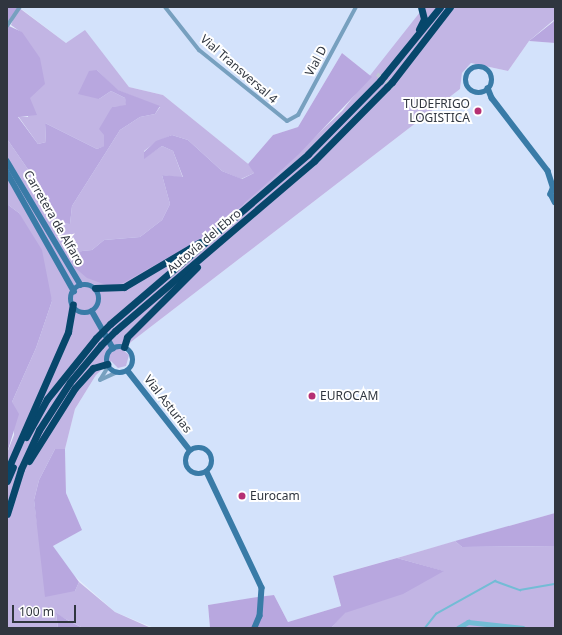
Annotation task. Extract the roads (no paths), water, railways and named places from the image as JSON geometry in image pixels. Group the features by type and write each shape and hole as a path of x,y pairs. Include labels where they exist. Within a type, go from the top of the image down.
{"highway":[{"path":"382,79 422,26 424,19 421,7"},
{"name":"Autovía del Ebro","path":"7,482 47,399 96,338 110,324 320,144 382,79 440,7"},
{"name":"Autovía del Ebro","path":"7,515 21,469 39,430 70,382 101,345 115,331 314,161 390,84 450,7"},
{"path":"94,288 124,287 228,223"},
{"path":"124,347 127,337 237,227"},
{"path":"7,471 68,332 72,304"},
{"path":"7,515 31,457 56,416 87,374 98,365 107,365"}],"street":[{"path":"7,26 20,7"},
{"name":"Vial Transversal 4","path":"165,7 199,50 281,119 290,120"},
{"name":"Vial D","path":"290,120 298,115 356,7"},
{"path":"492,98 468,88 466,78 471,70 481,68 489,73 488,88 492,98 548,171 554,185 551,194 555,202"},
{"path":"481,93 488,88"},
{"name":"Carretera de Alfaro","path":"7,161 82,285"},
{"path":"548,171 555,176"},
{"name":"Carretera de Alfaro","path":"7,172 74,291"},
{"path":"82,285 94,288 99,299 92,311 82,312 72,304 74,291 82,285"},
{"path":"92,311 113,348 100,380 115,372 128,371 133,356 124,347 113,348"},
{"path":"107,365 115,372"},
{"name":"Vial Asturias","path":"128,371 190,450"},
{"path":"200,448 209,453 212,463 207,472 197,474 188,469 185,459 190,450 200,448"},
{"path":"207,472 262,588 260,616 255,628"}],"waterway":[{"path":"425,628 436,614 495,581 520,590 555,584"},
{"path":"458,628 468,622 523,628"}],"tunnel":[{"path":"377,74 393,88"}],"place":[{"name":"TUDEFRIGO LOGISTICA","path":"478,111"},
{"name":"EUROCAM","path":"312,396"},
{"name":"Eurocam","path":"242,496"}]}
